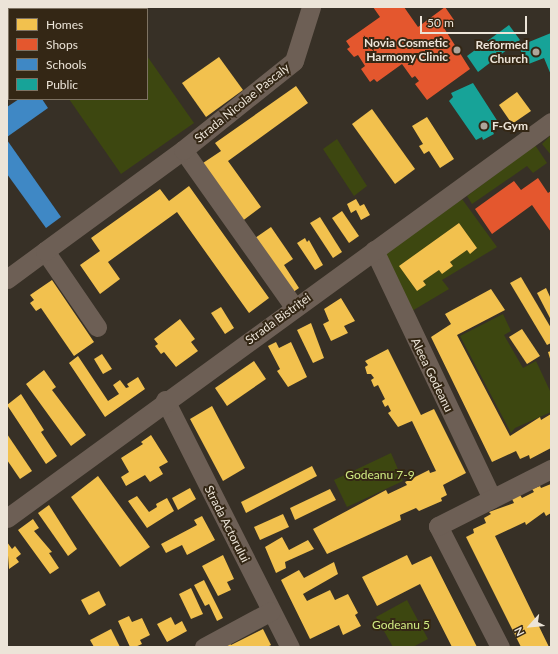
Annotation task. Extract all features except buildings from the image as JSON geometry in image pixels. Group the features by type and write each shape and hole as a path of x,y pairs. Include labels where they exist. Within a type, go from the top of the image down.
{"street":[{"name":"Strada Nicolae Pascaly","path":"7,279 183,150 294,61 311,7"},
{"name":"Strada Bistriței","path":"7,518 165,400 551,122"},
{"name":"Strada Nicolae Pascaly","path":"183,150 294,307"},
{"name":"Aleea Godeanu","path":"374,250 492,498"},
{"path":"45,251 97,327"},
{"name":"Strada Actorului","path":"165,400 290,647"},
{"path":"500,647 438,526 551,469"},
{"path":"204,647 271,611"}],"green space":[{"path":"148,57 194,123 121,174 70,100 148,100"},
{"path":"551,135 551,155 542,144"},
{"path":"337,139 367,186 354,196 323,149"},
{"path":"535,145 547,163 533,173 527,166 472,204 467,196"},
{"path":"462,199 497,247 442,280 449,289 412,311 383,256","holes":["459,223 477,249 470,253 467,250 450,262 453,266 439,270 423,281 426,285 400,266"]},
{"path":"503,314 511,331 504,335 523,368 536,361 551,393 551,412 515,428 511,433 460,336"},
{"name":"Godeanu 7-9","path":"391,453 403,481 347,507 334,480"},
{"name":"Godeanu 5","path":"407,600 428,639 413,647 393,647 376,617"}],"place":[{"name":"Novia Cosmetic Harmony Clinic","path":"457,50"},
{"name":"Reformed Church","path":"536,52"},
{"name":"F-Gym","path":"484,126"}]}
